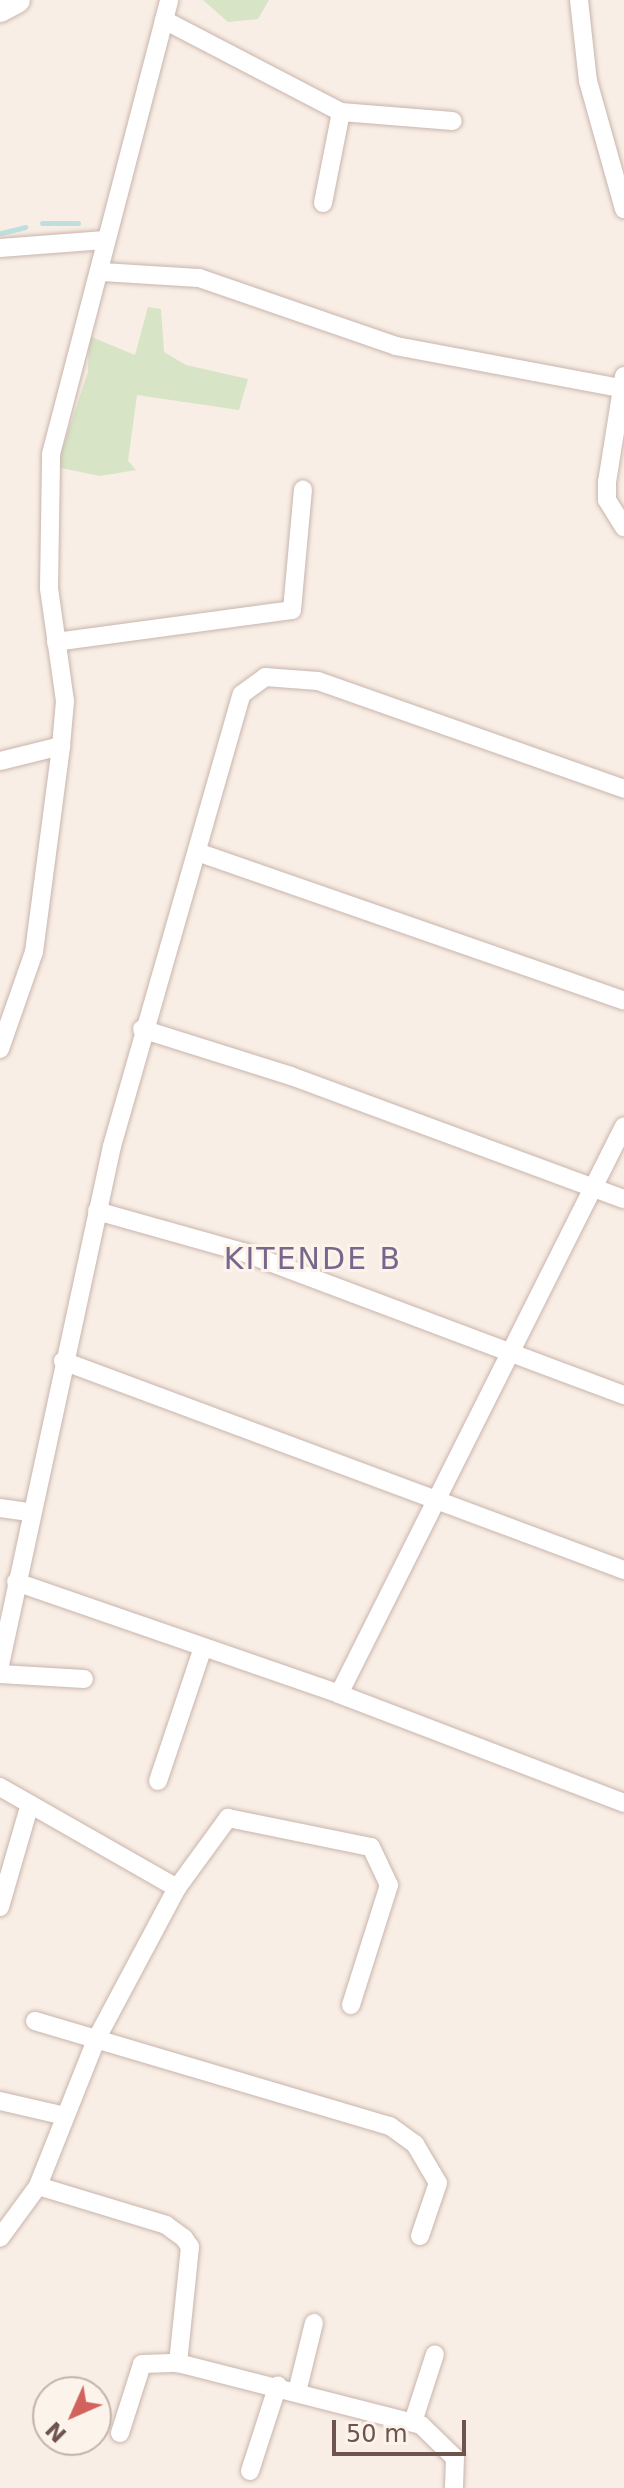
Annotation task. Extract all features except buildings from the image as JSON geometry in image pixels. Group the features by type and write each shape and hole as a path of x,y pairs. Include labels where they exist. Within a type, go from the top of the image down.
{"main road":[{"path":"0,9 17,0"}],"street":[{"path":"0,1049 34,952 65,701 56,642 51,454 102,272 105,240 169,0"},
{"path":"579,0 588,81 624,209"},
{"path":"164,20 341,112 453,121"},
{"path":"323,203 341,112"},
{"path":"0,248 105,240"},
{"path":"102,272 199,278 396,346 623,382 607,482 607,500 624,527"},
{"path":"56,642 292,610 303,490"},
{"path":"0,1665 28,1512 142,1029 242,694 265,677 318,681 624,789"},
{"path":"0,761 61,746"},
{"path":"197,852 624,1001"},
{"path":"142,1029 291,1076 624,1199"},
{"path":"339,1694 514,1353 590,1188 624,1126"},
{"path":"97,1211 243,1252 624,1395"},
{"path":"63,1361 439,1495 624,1570"},
{"path":"0,1508 28,1512"},
{"path":"16,1582 339,1694 624,1803"},
{"path":"158,1781 203,1647"},
{"path":"0,1674 84,1679"},
{"path":"0,1787 177,1888"},
{"path":"0,1907 30,1804"},
{"path":"0,2238 38,2186 96,2040 177,1888 228,1818 371,1847 389,1885 351,2005"},
{"path":"35,2021 390,2126 415,2144 438,2183 420,2236"},
{"path":"0,2101 65,2116"},
{"path":"38,2186 166,2225 184,2238 190,2247 178,2363"},
{"path":"298,2388 314,2323"},
{"path":"413,2422 435,2354"},
{"path":"120,2433 142,2364 178,2363 298,2388 413,2422 455,2458 454,2488"},
{"path":"250,2471 278,2385"}],"green space":[{"path":"203,0 269,0 258,19 228,22"},
{"path":"148,307 161,309 164,352 186,365 248,379 239,410 137,395 128,461 136,470 100,476 56,467 88,372 89,336 135,355"}],"waterway":[{"path":"42,223 78,223"},
{"path":"1,233 25,227"}],"district":[{"name":"KITENDE B","path":"313,1259"}]}
